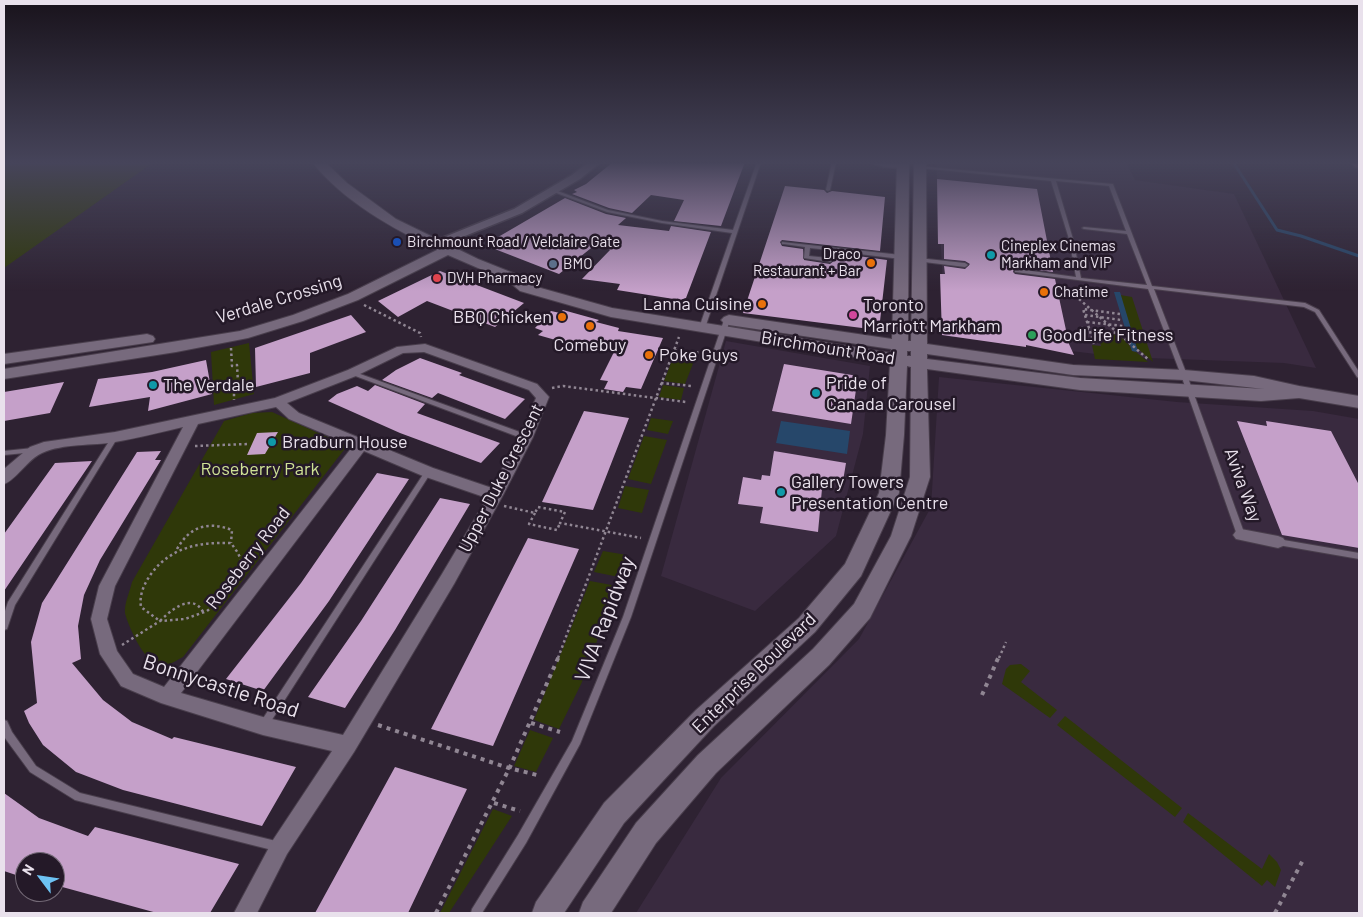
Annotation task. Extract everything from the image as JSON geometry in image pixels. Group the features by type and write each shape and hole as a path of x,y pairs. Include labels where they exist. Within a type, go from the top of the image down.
{"main road":[{"name":"Birchmount Road","path":"368,205 391,222 513,278 533,278 703,322 909,353 1080,384 1261,395 1299,392"},
{"name":"Enterprise Boulevard","path":"594,913 646,833 682,792 707,764 821,657 862,611 901,536 920,477 901,256 902,205"},
{"name":"Enterprise Boulevard","path":"547,913 614,813 704,718 807,625 852,570 889,494 895,434 909,353 918,260 919,205"},
{"name":"Verdale Crossing","path":"4,374 176,347 242,334 298,318 353,297 442,247"},
{"name":"Verdale Crossing","path":"4,359 136,341 219,327 259,317 351,285 442,247"},
{"name":"Birchmount Road","path":"909,353 1073,370 1184,374 1254,382 1359,402"}],"street":[{"name":"Verdale Crossing","path":"442,247 507,221 529,205"},
{"name":"Upper Duke Crescent","path":"35,450 49,445 115,437 278,402 352,373 401,350 425,348 533,387 544,397 526,437 493,500 448,579 363,720 280,847 245,913"},
{"path":"278,402 294,416 493,500"},
{"name":"Bonnycastle Road","path":"193,421 107,586 99,619 108,654 127,680 167,697 263,726 347,745"},
{"name":"Roseberry Road","path":"167,697 362,444"},
{"path":"4,479 12,469 35,450"},
{"name":"Aviva Way","path":"1241,535 1278,542"}],"lane":[{"path":"591,205 608,211 662,222 735,232"},
{"path":"703,322 744,205"},
{"path":"1061,205 1071,239 1079,278"},
{"name":"Aviva Way","path":"1118,205 1184,374 1241,535"},
{"path":"1084,228 1130,233"},
{"path":"784,243 808,246 817,245 832,249 901,256"},
{"path":"808,246 806,257 830,260 832,249"},
{"path":"918,260 965,265"},
{"path":"1017,271 1305,305 1317,312 1359,376"},
{"name":"VIVA Rapidway","path":"476,913 522,839 575,744 627,617 725,326"},
{"path":"352,373 526,437"},
{"path":"4,626 11,604 115,437"},
{"path":"4,453 35,450"},
{"path":"263,726 428,472"},
{"name":"Aviva Way","path":"1278,542 1359,556"},
{"path":"4,724 8,735 33,769 78,796 280,847"}],"path":[{"path":"353,297 368,308 420,333 425,348"},
{"path":"1079,299 1152,363"},
{"path":"1094,344 1083,309 1120,314"},
{"path":"1085,315 1121,320"},
{"path":"1087,322 1123,326"},
{"path":"1081,328 1125,334"},
{"path":"436,913 494,803 531,723 575,617 679,337"},
{"path":"231,344 232,366 237,365 238,382 234,383 234,412"},
{"path":"674,350 703,353"},
{"path":"661,383 692,386"},
{"path":"537,391 563,386 686,402"},
{"path":"179,447 248,444"},
{"path":"493,500 535,513"},
{"path":"538,507 565,512 557,530 529,524 535,513 538,507"},
{"path":"560,523 641,538"},
{"path":"176,550 182,538 191,530 207,524 218,524 232,530 231,543 238,553 245,571"},
{"path":"229,594 203,612 185,619 160,621 141,607 140,602 144,585 155,567 176,550 206,542 231,543"},
{"path":"108,654 160,621 173,608 184,603 197,604 202,608 203,612"},
{"path":"982,695 1006,642"},
{"path":"363,720 509,768 541,776"},
{"path":"531,723 560,732"},
{"path":"494,803 520,811"},
{"path":"1275,913 1303,860"}],"shaded area":[{"path":"938,205 1239,205 1316,368 1284,363 1121,357 946,336"},
{"path":"726,341 870,366 863,434 836,536 755,611 661,576"},
{"path":"939,377 1177,402 1313,411 1359,419 1359,913 636,913 721,778 859,639 931,507"}],"green space":[{"path":"4,205 93,205 4,268"},
{"path":"1120,295 1132,297 1153,362 1137,348"},
{"path":"1097,331 1113,334 1122,339 1130,346 1132,351 1148,362 1095,359 1092,345 1101,346"},
{"path":"249,343 254,394 214,405 211,352"},
{"path":"675,353 696,356 685,384 664,381"},
{"path":"663,385 684,388 681,400 659,397"},
{"name":"Roseberry Park","path":"272,412 347,446 183,657 168,664 158,665 147,657 142,650 125,613 125,606 132,582 224,421 252,413"},
{"path":"651,418 673,421 668,434 647,430"},
{"path":"644,436 667,440 651,484 628,479"},
{"path":"625,486 649,490 642,513 618,508"},
{"path":"603,551 627,555 619,577 594,572"},
{"path":"590,581 617,586 582,682 559,729 534,720"},
{"path":"1021,664 1030,671 1021,682 1057,710 1050,718 1002,684 1006,669 1010,665"},
{"path":"1065,716 1182,808 1175,817 1057,725"},
{"path":"530,730 553,738 536,772 514,766"},
{"path":"493,809 512,816 449,913 440,913"},
{"path":"1188,813 1262,869 1269,854 1277,862 1281,870 1275,887 1267,880 1262,886 1183,822"}],"water":[{"path":"1114,292 1120,292 1138,352 1132,351"},
{"path":"781,421 850,431 847,454 776,443"}],"building":[{"path":"553,205 582,205 606,214 626,218 618,225 669,231 671,226 711,232 686,298 680,300 617,290 620,284 582,279 610,250 601,240 559,274 487,246 493,240"},
{"path":"601,205 641,205 632,213"},
{"path":"682,205 729,205 721,226 674,221"},
{"path":"779,205 884,205 880,251 782,240 780,242 782,246 803,249 804,260 830,264 835,260 836,253 887,260 880,321 871,320 870,329 743,313"},
{"path":"937,205 1040,205 1053,272 1017,267 1014,268 1013,272 1015,274 1055,279 1069,344 1074,355 1026,345 1026,347 942,335 940,274 945,274 944,266 965,269 970,264 965,261 944,259 944,244 938,244"},
{"path":"440,271 524,303 495,327 427,301 398,317 378,301"},
{"path":"563,310 599,320 596,322 619,328 618,331 663,338 641,389 626,387 623,392 604,389 608,381 600,380 615,350 577,340 573,345 538,335 543,331 535,328 551,311 560,313"},
{"path":"351,315 366,332 310,353 310,373 256,387 255,348"},
{"path":"420,358 462,373 459,375 525,399 505,419 438,393 432,398 382,380 396,370"},
{"name":"The Verdale","path":"206,360 212,394 148,411 150,397 89,407 98,379 152,372"},
{"name":"Pride of Canada Carousel","path":"784,364 858,376 851,424 772,411"},
{"path":"64,382 50,413 4,421 4,392"},
{"path":"375,385 425,404 417,413 500,443 481,463 400,433 328,401 337,394 357,386 368,391"},
{"path":"584,411 629,418 593,510 542,502"},
{"path":"1237,421 1267,426 1266,421 1331,431 1359,485 1359,548 1282,535"},
{"name":"Bradburn House","path":"278,432 265,454 247,455 257,433"},
{"path":"161,451 155,460 161,460 100,560 84,595 78,626 81,659 72,663 103,700 132,722 172,739 174,737 296,767 262,826 123,790 76,772 43,745 24,711 37,703 31,642 42,603 137,452"},
{"name":"Gallery Towers Presentation Centre","path":"774,451 846,463 843,481 823,478 818,532 760,523 763,507 738,504 743,477 761,480 762,475 770,476"},
{"path":"92,461 4,591 4,534 55,463"},
{"path":"377,473 409,479 329,601 263,691 226,679 301,583"},
{"path":"440,498 470,504 395,630 345,708 308,697 361,621"},
{"path":"528,538 579,549 493,746 431,729"},
{"path":"395,767 467,789 408,913 315,913"},
{"path":"4,793 39,818 88,836 95,827 239,864 210,913 157,913 65,888 65,852 15,852 15,875 4,871"}],"waterway":[{"path":"1261,205 1277,230 1301,236 1359,256"}],"place":[{"name":"Birchmount Road / Velclaire Gate","path":"397,242"},
{"name":"Cineplex Cinemas Markham and VIP","path":"991,255"},
{"name":"Draco Restaurant + Bar","path":"871,263"},
{"name":"BMO","path":"553,264"},
{"name":"DVH Pharmacy","path":"437,278"},
{"name":"Chatime","path":"1044,292"},
{"name":"Lanna Cuisine","path":"762,304"},
{"name":"Toronto Marriott Markham","path":"853,315"},
{"name":"BBQ Chicken","path":"562,317"},
{"name":"Comebuy","path":"590,326"},
{"name":"GoodLife Fitness","path":"1032,335"},
{"name":"Poke Guys","path":"649,355"},
{"name":"The Verdale","path":"153,385"},
{"name":"Pride of Canada Carousel","path":"816,393"},
{"name":"Bradburn House","path":"272,442"},
{"name":"Gallery Towers Presentation Centre","path":"781,492"}]}
